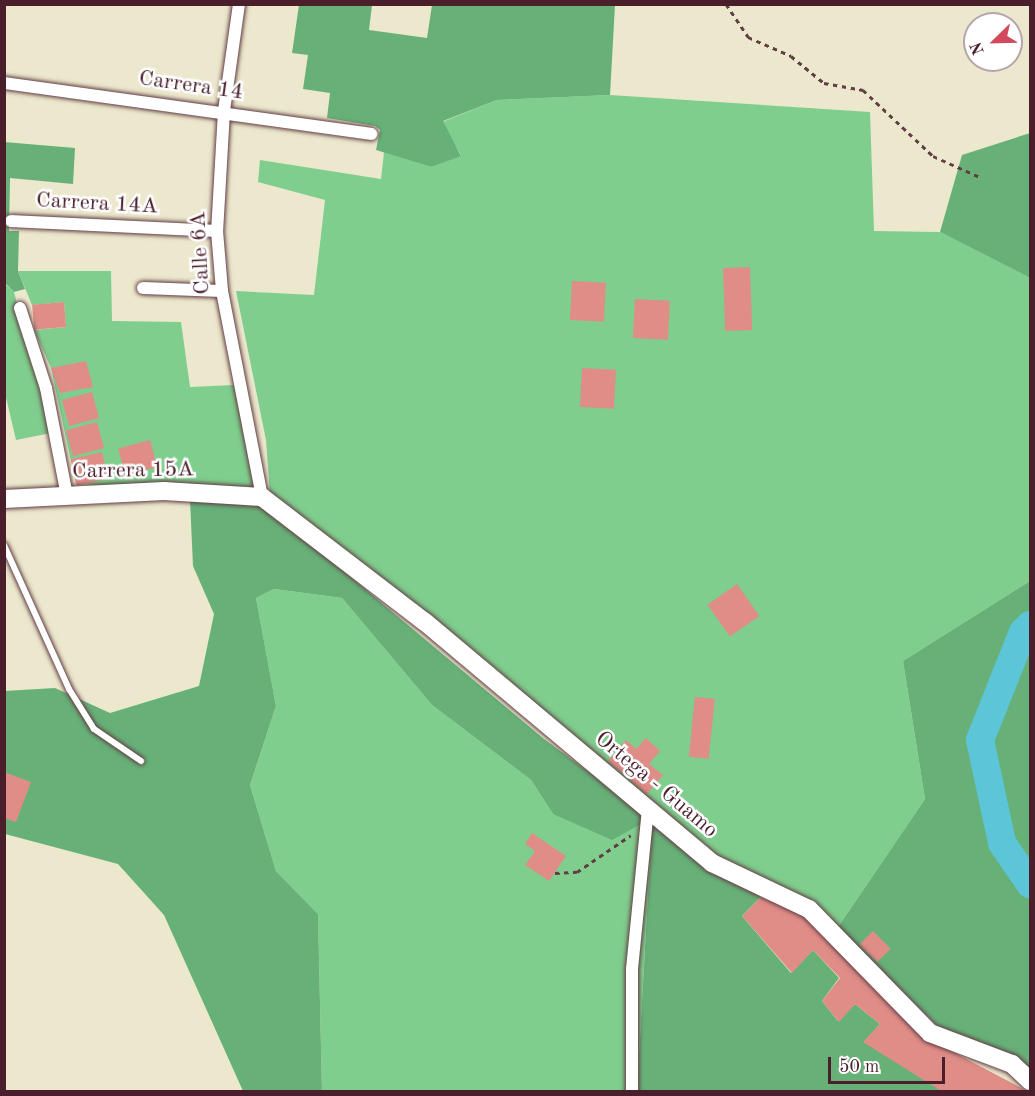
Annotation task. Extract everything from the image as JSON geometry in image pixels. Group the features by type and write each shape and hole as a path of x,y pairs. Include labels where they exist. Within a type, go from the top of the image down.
{"street":[{"name":"Calle 6A","path":"239,4 224,111 217,231 222,291 262,497"},
{"name":"Carrera 14","path":"4,83 224,111 371,134"},
{"name":"Carrera 14A","path":"11,220 217,231"},
{"path":"143,288 222,291"},
{"path":"20,308 46,388 67,496"},
{"name":"Carrera 15A","path":"4,499 164,491 262,497"},
{"name":"Ortega - Guamo","path":"262,497 425,622 648,816 722,870 808,909 930,1033 1012,1064 1030,1081"},
{"path":"632,1092 632,969 648,816"}],"lane":[{"path":"4,544 69,689 94,729 141,760"}],"path":[{"path":"726,4 748,37 791,56 824,83 863,90 933,156 980,177"},
{"path":"555,873 577,872 648,816"}],"green space":[{"path":"299,5 372,5 369,30 427,38 432,5 615,5 610,95 497,100 443,121 461,156 431,167 376,150 380,130 375,126 327,118 330,93 303,89 308,55 292,53"},
{"path":"610,95 870,112 874,231 940,232 1030,278 1030,581 903,661 925,799 838,927 716,860 270,495 266,440 236,291 314,295 325,200 258,182 260,160 381,179 384,152 431,167 461,155 442,122 497,100"},
{"path":"1030,133 1030,278 940,232 962,155"},
{"path":"4,142 75,148 73,184 10,178 9,231 19,231 18,271 25,289 14,292 5,283"},
{"path":"18,271 111,271 112,321 181,322 190,387 234,385 255,491 76,484 51,368 34,330 66,327 64,302 32,305"},
{"path":"4,283 14,292 51,433 16,440 5,393"},
{"path":"190,500 267,507 544,739 642,811 641,824 612,840 553,814 531,780 432,705 342,598 274,589 256,598 276,706 250,785 276,871 318,914 322,1091 243,1091 164,915 118,864 5,834 4,691 55,688 110,713 199,686 214,614 193,566"},
{"path":"1030,581 1030,1069 945,1034 838,927 925,799 903,661"},
{"path":"274,589 342,598 432,705 531,780 553,814 652,821 637,1091 322,1091 318,914 276,871 250,785 276,706 256,598"},
{"path":"652,821 708,868 761,897 742,916 791,973 813,950 839,978 822,1001 838,1021 855,1004 880,1024 864,1042 943,1091 637,1092"}],"building":[{"path":"750,267 752,330 725,331 723,268"},
{"path":"572,281 606,283 604,322 570,320"},
{"path":"635,299 670,301 668,340 633,338"},
{"path":"64,302 66,327 34,330 32,305"},
{"path":"86,361 93,387 60,393 51,368"},
{"path":"582,368 616,370 614,409 580,407"},
{"path":"92,392 99,418 69,426 62,400"},
{"path":"97,422 104,448 73,456 66,430"},
{"path":"150,440 157,467 125,476 118,449"},
{"path":"102,452 108,478 77,486 71,459"},
{"path":"737,584 759,616 730,637 708,605"},
{"path":"695,697 715,699 709,759 689,757"},
{"path":"646,738 660,751 649,764 663,775 647,794 608,761 626,740 636,749"},
{"path":"4,772 31,782 16,822 4,818"},
{"path":"532,833 566,856 549,881 525,865 535,851 525,844"},
{"path":"761,897 804,915 921,1035 1029,1092 943,1092 863,1042 880,1024 855,1004 839,1022 822,1001 840,978 813,950 792,973 742,916"},
{"path":"873,931 891,949 877,962 860,944"}],"waterway":[{"path":"1030,625 1023,632 980,740 1002,843 1030,884"}]}
